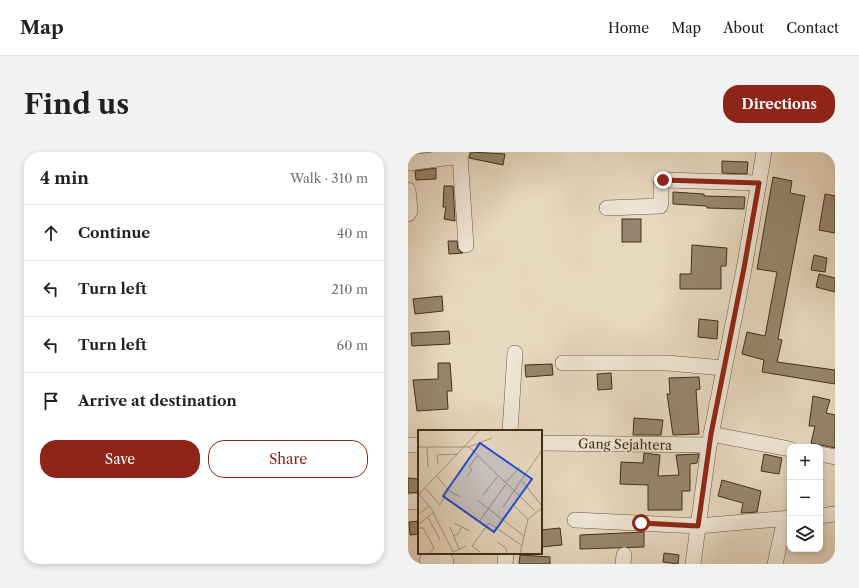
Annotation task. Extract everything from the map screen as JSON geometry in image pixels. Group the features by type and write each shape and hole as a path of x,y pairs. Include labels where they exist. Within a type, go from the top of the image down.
{"street":[{"path":"693,564 710,440 764,152"},
{"path":"408,163 461,154 466,245"},
{"path":"607,208 660,206 662,203 661,184 666,180 759,183"},
{"path":"408,190 410,211 408,214"},
{"path":"510,430 515,353"},
{"path":"563,363 667,363 724,368"},
{"name":"Gang Sejahtera","path":"542,443 710,440 787,449"},
{"path":"823,455 835,457"},
{"path":"408,502 418,501"},
{"path":"823,516 835,514"},
{"path":"575,520 698,526 787,518 775,564"},
{"path":"505,564 506,554"},
{"path":"427,560 446,559"}],"building":[{"path":"471,152 505,154 503,165 469,158"},
{"path":"722,161 748,162 747,174 722,173"},
{"path":"436,168 436,179 416,180 415,171"},
{"path":"773,177 792,181 790,193 805,196 778,339 782,340 777,362 835,370 835,384 762,372 764,360 742,354 747,332 765,336 777,272 757,269"},
{"path":"444,186 453,186 455,221 444,219 446,207 443,207"},
{"path":"673,192 704,194 704,196 745,197 744,209 707,208 707,206 673,204"},
{"path":"825,194 835,196 835,233 819,230"},
{"path":"622,219 641,219 641,242 622,242"},
{"path":"448,241 457,241 458,250 463,253 449,254"},
{"path":"692,245 727,248 726,266 721,266 721,289 680,289 680,274 691,274"},
{"path":"814,255 827,258 825,272 811,270"},
{"path":"819,274 835,278 835,292 816,287"},
{"path":"442,296 443,311 415,314 413,299"},
{"path":"699,319 718,321 717,339 698,337"},
{"path":"449,331 450,344 412,346 411,333"},
{"path":"438,363 450,363 452,391 447,391 448,409 417,411 413,380 438,379"},
{"path":"552,364 553,375 526,377 525,365"},
{"path":"611,373 612,389 598,390 597,374"},
{"path":"699,377 700,389 696,390 699,434 673,435 667,394 670,394 669,378"},
{"path":"813,396 830,400 826,413 835,415 835,448 823,446 823,444 811,443 815,426 809,426"},
{"path":"634,418 663,420 661,435 633,435"},
{"path":"644,453 660,455 658,476 679,475 676,455 699,454 697,463 690,464 690,491 682,491 682,510 648,510 648,485 620,484 621,462 643,463"},
{"path":"764,454 782,458 779,474 761,471"},
{"path":"408,478 418,479 418,492 408,493"},
{"path":"722,480 761,491 757,512 741,513 743,503 718,496"},
{"path":"418,521 418,534 410,535 409,522"},
{"path":"560,528 562,545 542,547 542,530"},
{"path":"644,532 644,547 580,549 580,535"},
{"path":"664,553 679,555 678,564 663,562"},
{"path":"520,555 550,557 550,564 519,564"}],"route":[{"path":"641,523 698,526 709,445 759,183 663,180"}]}
